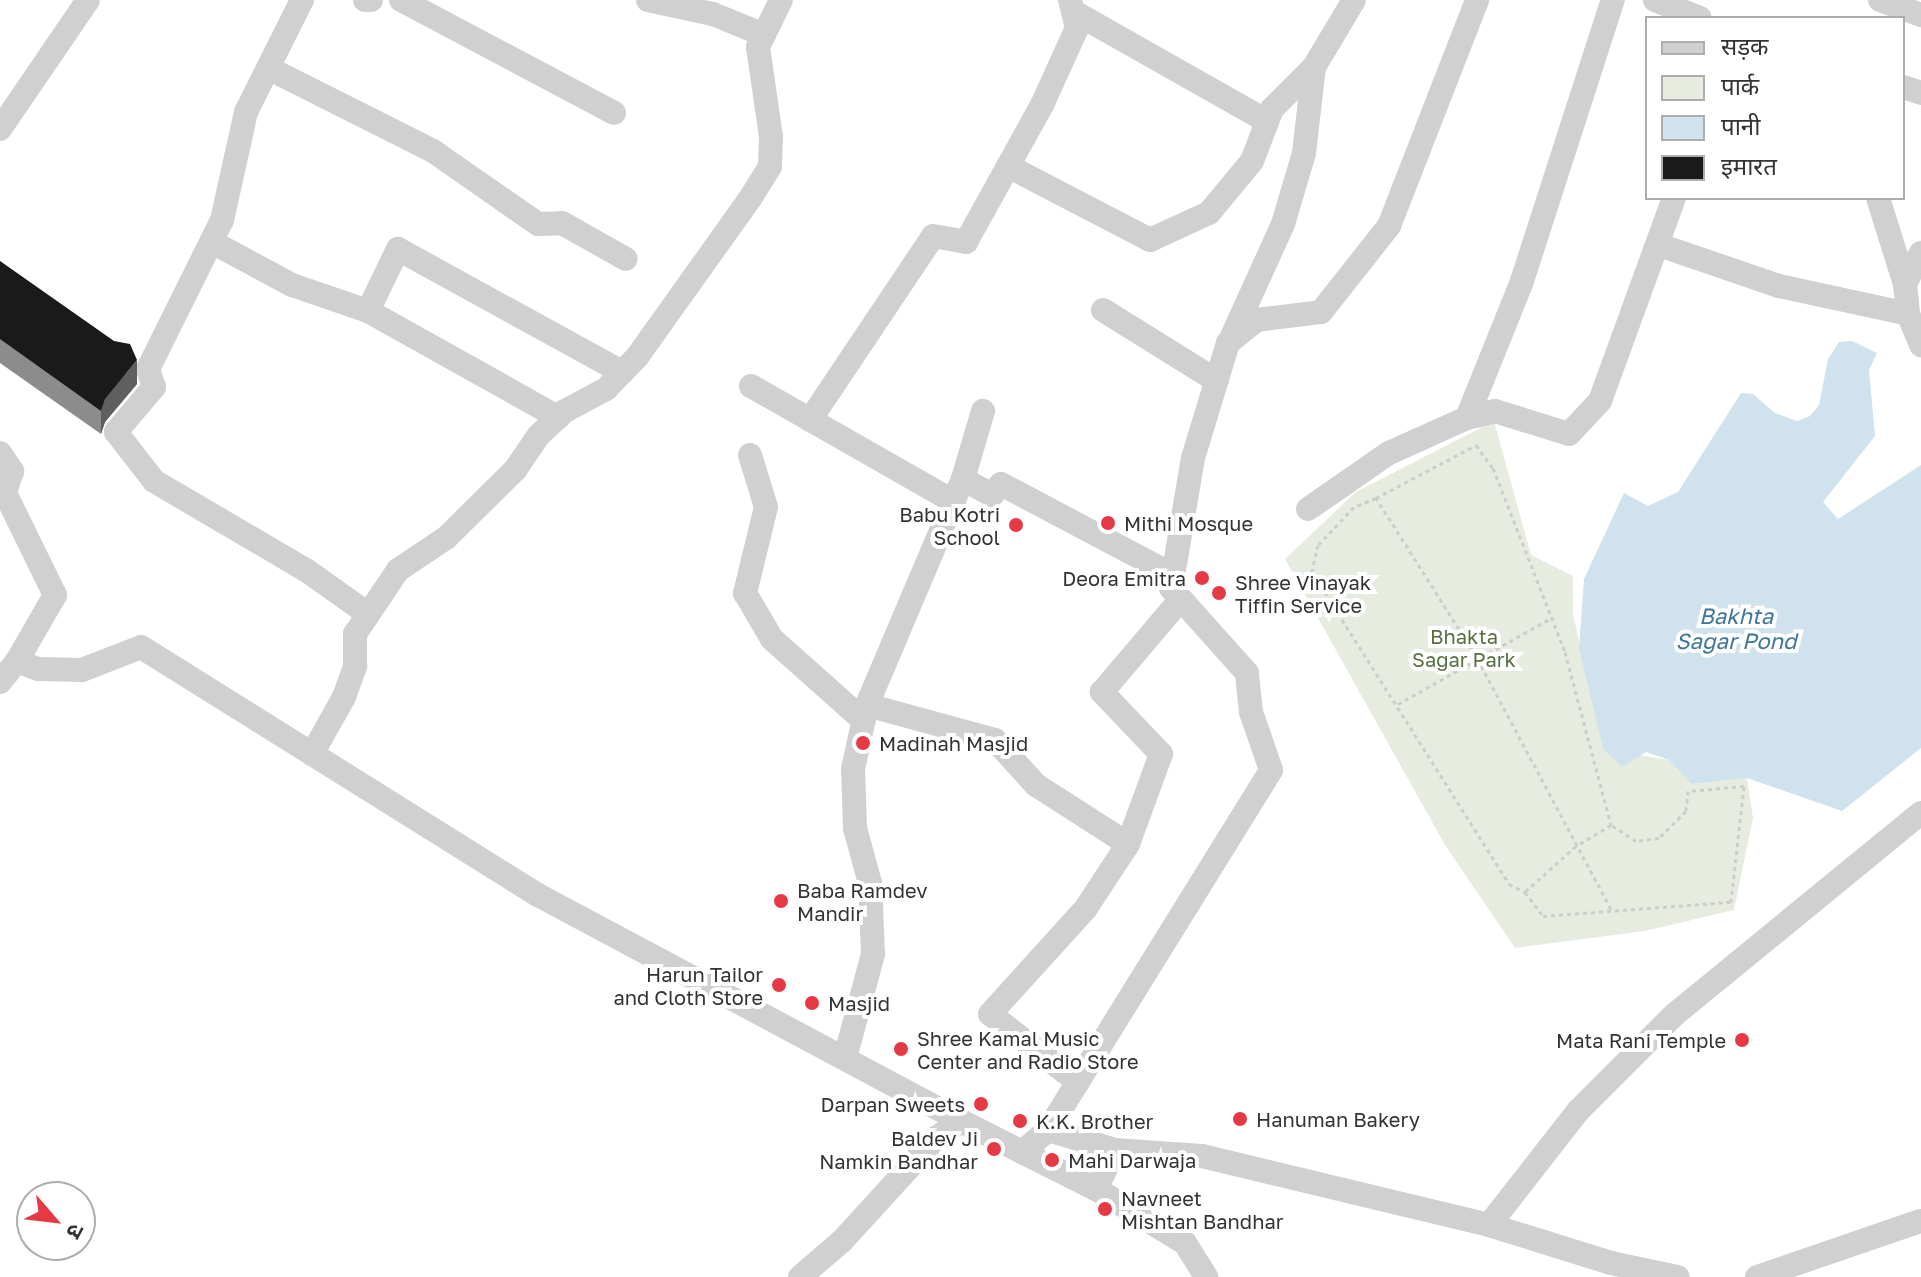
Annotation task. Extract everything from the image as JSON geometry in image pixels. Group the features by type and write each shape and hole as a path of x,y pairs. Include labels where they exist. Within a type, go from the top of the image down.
{"street":[{"path":"0,129 88,0"},
{"path":"302,0 246,112 222,220 148,369 154,387 116,432 154,481 306,570 368,614"},
{"path":"365,0 371,0"},
{"path":"401,0 614,113"},
{"path":"648,0 713,14 764,35"},
{"path":"312,754 344,697 355,666 355,634 398,570 446,538 515,470 558,417 606,389 622,372 700,274 770,166 771,137 758,47 781,0"},
{"path":"1008,166 1150,240 1209,213 1252,161 1272,109 1314,67 1354,0"},
{"path":"1228,343 1256,320 1321,312 1389,226 1477,0"},
{"path":"1467,418 1521,284 1613,0"},
{"path":"1655,0 1695,16"},
{"path":"1880,0 1921,15"},
{"path":"1072,6 1267,121"},
{"path":"810,420 933,236 966,242 1077,28 1072,6"},
{"path":"1022,1152 1048,1130 1271,770 1251,712 1247,673 1171,588 1193,458 1228,343 1283,224 1304,153 1314,67"},
{"path":"270,69 433,151 538,224 562,223 626,259"},
{"path":"1308,509 1389,453 1467,418 1495,411 1569,434 1600,401 1673,200"},
{"path":"1879,200 1905,284 1908,314 1921,345"},
{"path":"212,242 292,285 368,311 558,417"},
{"path":"1659,245 1779,286 1908,314"},
{"path":"368,311 398,249 622,372"},
{"path":"1905,284 1921,253"},
{"path":"1103,310 1217,381"},
{"path":"751,386 810,420 959,491 992,495 1001,484 1173,575"},
{"path":"845,1058 873,954 870,883 855,828 853,769 866,713 959,491 983,411"},
{"path":"0,453 12,471 3,495 55,595 17,661 0,682"},
{"path":"750,455 766,507 745,593 772,639 866,713 995,740 1036,785 1128,844"},
{"path":"1078,1082 990,1014 1086,908 1128,844 1161,754 1102,692 1181,599"},
{"path":"17,661 38,669 82,670 141,647 538,895 961,1121 1096,1189 1185,1243 1206,1277"},
{"path":"1489,1225 1579,1110 1674,1015 1921,813"},
{"path":"800,1277 842,1241 936,1138 961,1121"},
{"path":"1048,1130 1115,1150 1202,1156 1489,1225 1611,1263 1678,1277"},
{"path":"1096,1189 1115,1150"},
{"path":"1757,1277 1921,1221"}],"path":[{"path":"1476,445 1493,468 1551,618 1589,731 1611,825 1636,841 1659,838 1686,811 1688,791 1744,786 1731,902 1543,916 1525,892 1509,884 1312,572 1318,545 1354,507 1376,498 1476,445"},
{"path":"1376,498 1476,656 1611,909"},
{"path":"1398,704 1476,656 1551,618"},
{"path":"1525,892 1576,846 1611,825"}],"green space":[{"name":"Bhakta Sagar Park","path":"1494,421 1531,555 1573,576 1573,614 1603,749 1669,760 1691,784 1747,778 1753,818 1734,910 1645,931 1515,948 1445,845 1285,559 1356,492"}],"water":[{"name":"Bakhta Sagar Pond","path":"1852,341 1877,353 1869,370 1875,436 1823,502 1838,519 1921,465 1921,748 1842,811 1747,778 1691,784 1669,760 1646,752 1622,767 1603,749 1579,648 1584,579 1624,493 1648,506 1678,492 1741,393 1753,394 1775,413 1797,421 1810,416 1819,405 1828,359 1839,342"}],"building":[{"path":"0,261 114,341 130,344 137,360 105,399 101,411 0,339"}],"place":[{"name":"Mithi Mosque","path":"1108,523"},
{"name":"Babu Kotri School","path":"1016,525"},
{"name":"Deora Emitra","path":"1202,578"},
{"name":"Shree Vinayak Tiffin Service","path":"1219,593"},
{"name":"Madinah Masjid","path":"863,743"},
{"name":"Baba Ramdev Mandir","path":"781,901"},
{"name":"Harun Tailor and Cloth Store","path":"779,985"},
{"name":"Masjid","path":"812,1003"},
{"name":"Mata Rani Temple","path":"1742,1040"},
{"name":"Shree Kamal Music Center and Radio Store","path":"901,1049"},
{"name":"Darpan Sweets","path":"981,1104"},
{"name":"Hanuman Bakery","path":"1240,1119"},
{"name":"K.K. Brother","path":"1020,1121"},
{"name":"Baldev Ji Namkin Bandhar","path":"994,1149"},
{"name":"Mahi Darwaja","path":"1052,1160"},
{"name":"Navneet Mishtan Bandhar","path":"1105,1209"}]}
